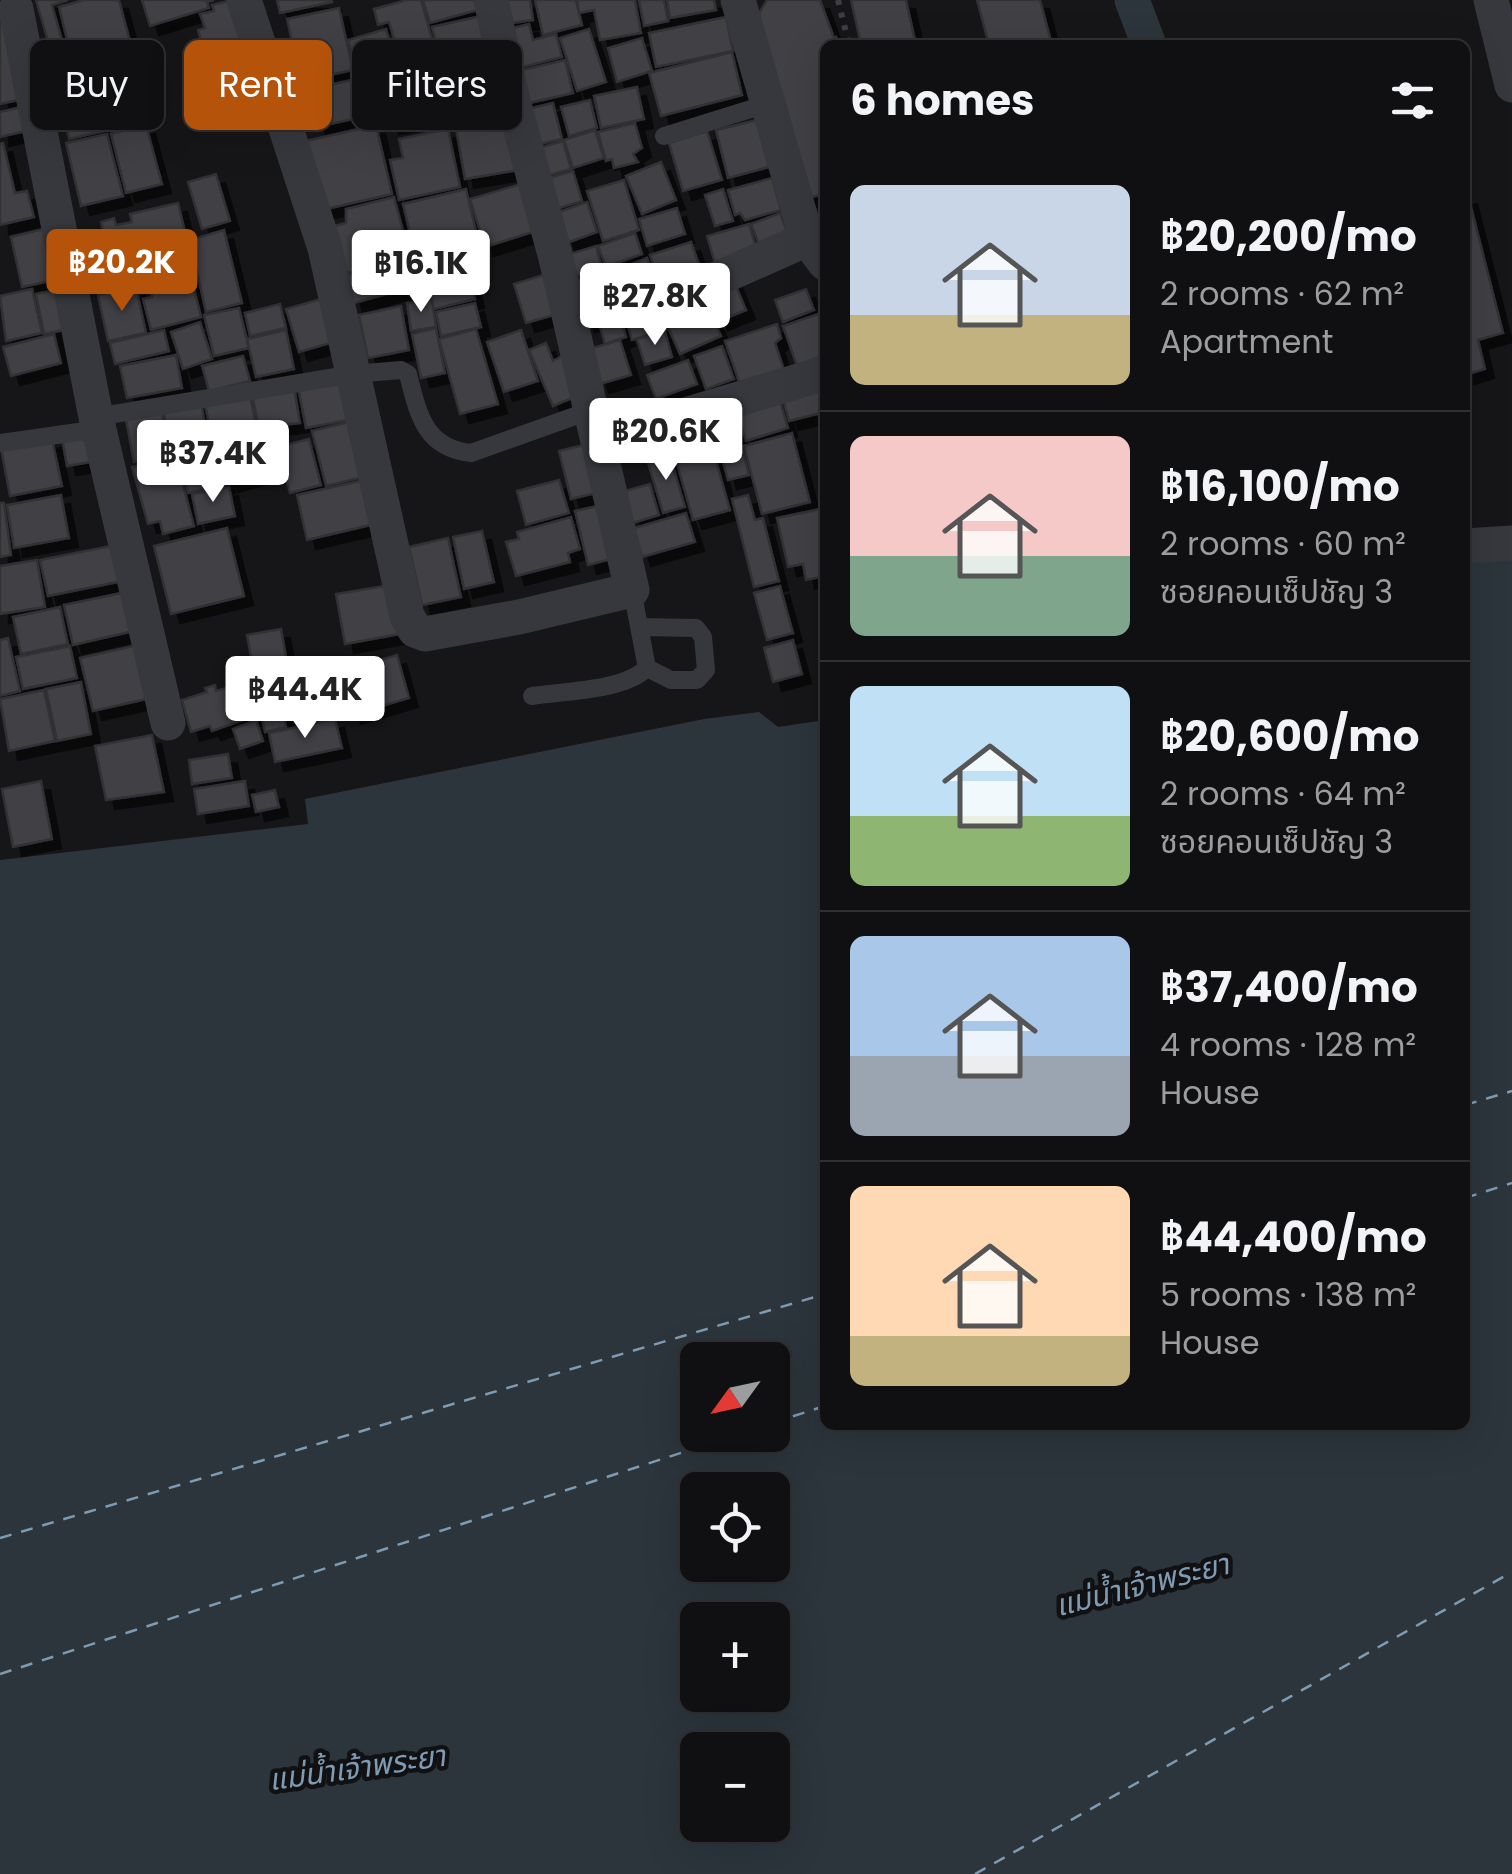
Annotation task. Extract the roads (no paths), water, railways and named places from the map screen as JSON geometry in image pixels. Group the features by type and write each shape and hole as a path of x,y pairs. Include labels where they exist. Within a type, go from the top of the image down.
{"street":[{"path":"244,0 325,248 407,616 414,630 425,634 632,590 556,258 490,0"},
{"path":"672,300 816,251 767,104 738,0"},
{"path":"11,7 97,423 168,723"},
{"path":"1499,8 1512,85"},
{"path":"594,426 820,374"},
{"path":"1470,546 1512,543"}],"lane":[{"path":"664,136 767,104"},
{"path":"0,444 353,374 406,371 419,419 454,451 471,453 594,426"},
{"path":"632,590 647,668"},
{"path":"640,626 696,628 702,636 706,670 697,680 670,680 647,668"},
{"path":"532,696 620,683 647,668"}],"water":[{"name":"แม่น้ำเจ้าพระยา","path":"1512,557 1512,1874 0,1874 0,860 308,824 305,799 704,719 759,712 778,727 820,721 820,1430 1470,1430 1470,563"}],"waterway":[{"path":"1132,0 1147,40"}]}
